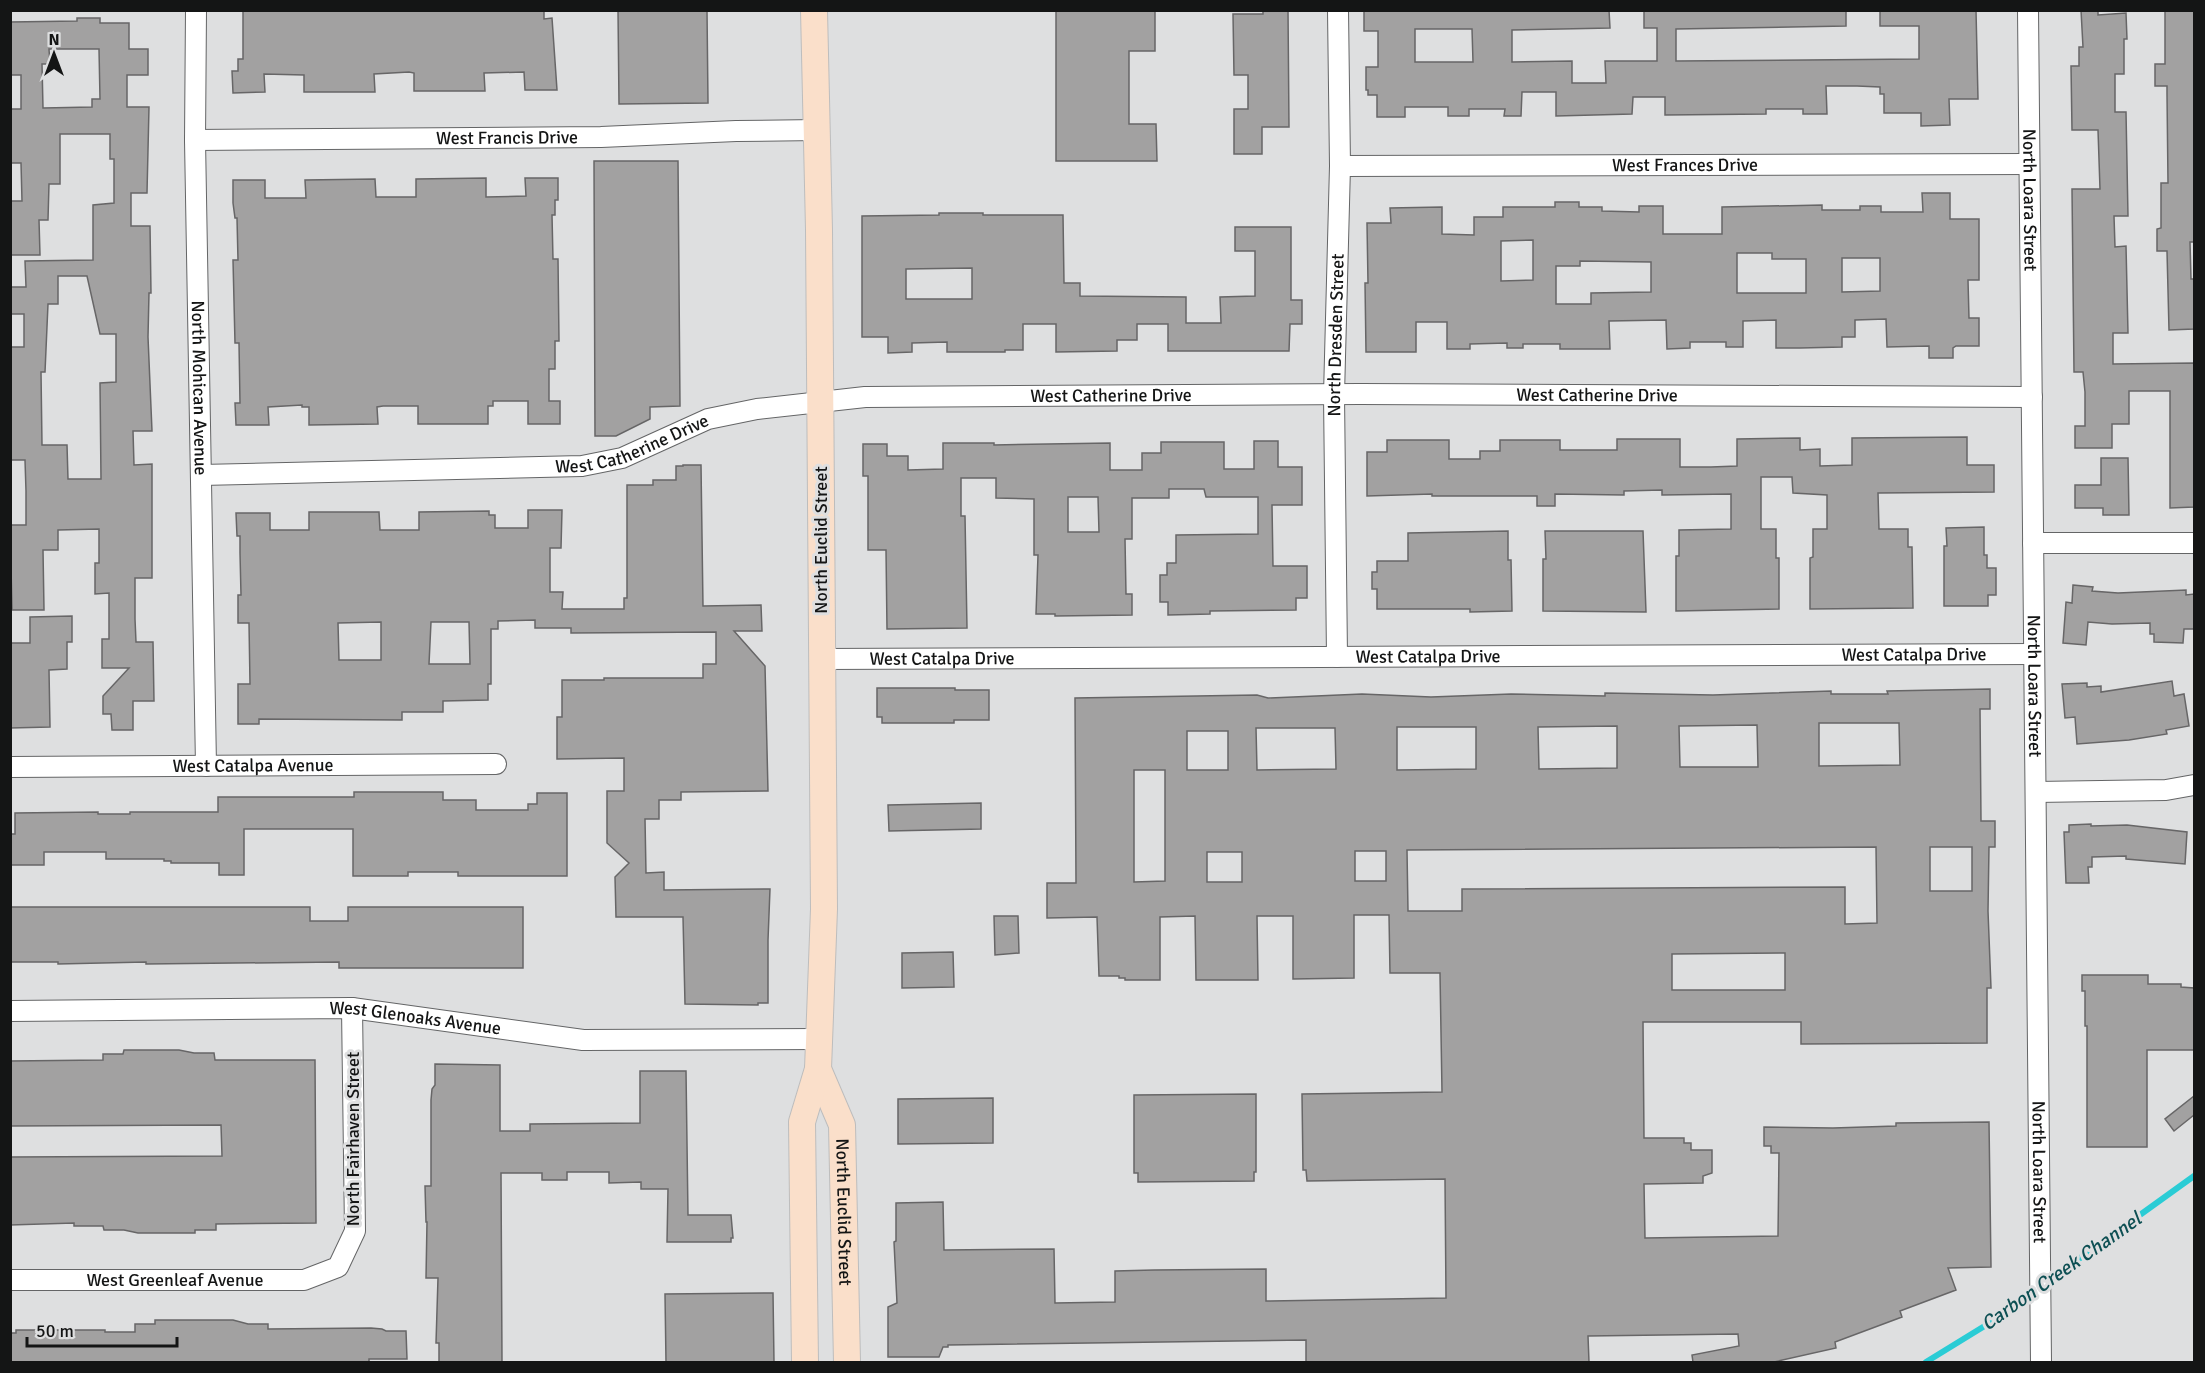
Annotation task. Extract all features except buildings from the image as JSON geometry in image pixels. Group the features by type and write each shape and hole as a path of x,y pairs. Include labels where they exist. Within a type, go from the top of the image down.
{"main road":[{"name":"North Euclid Street","path":"808,1358 802,1122 818,1069 824,909 818,130 814,10"},
{"name":"North Euclid Street","path":"818,1069 842,1125 847,1362"}],"street":[{"name":"North Mohican Avenue","path":"196,10 195,140 206,766"},
{"name":"North Dresden Street","path":"1337,657 1334,394 1340,166 1338,10"},
{"name":"North Loara Street","path":"2028,10 2041,1362"},
{"name":"West Francis Drive","path":"195,140 601,137 818,130"},
{"name":"West Frances Drive","path":"1340,166 2029,164"},
{"name":"West Catherine Drive","path":"201,475 582,466 622,458 708,419 757,409 865,397 1334,394 2032,397"},
{"path":"2033,543 2194,543"},
{"name":"West Catalpa Drive","path":"822,659 2034,654"},
{"name":"West Catalpa Avenue","path":"10,767 496,764"},
{"path":"2036,792 2166,790 2194,785"},
{"name":"West Glenoaks Avenue","path":"10,1011 352,1008 584,1040 819,1039"},
{"name":"North Fairhaven Street","path":"338,1267 355,1231 352,1008"},
{"name":"West Greenleaf Avenue","path":"10,1280 304,1280 338,1267"}],"waterway":[{"name":"Carbon Creek Channel","path":"2044,1284 2194,1176"},
{"name":"Carbon Creek Channel","path":"1926,1362 1996,1319 2036,1290"}]}
